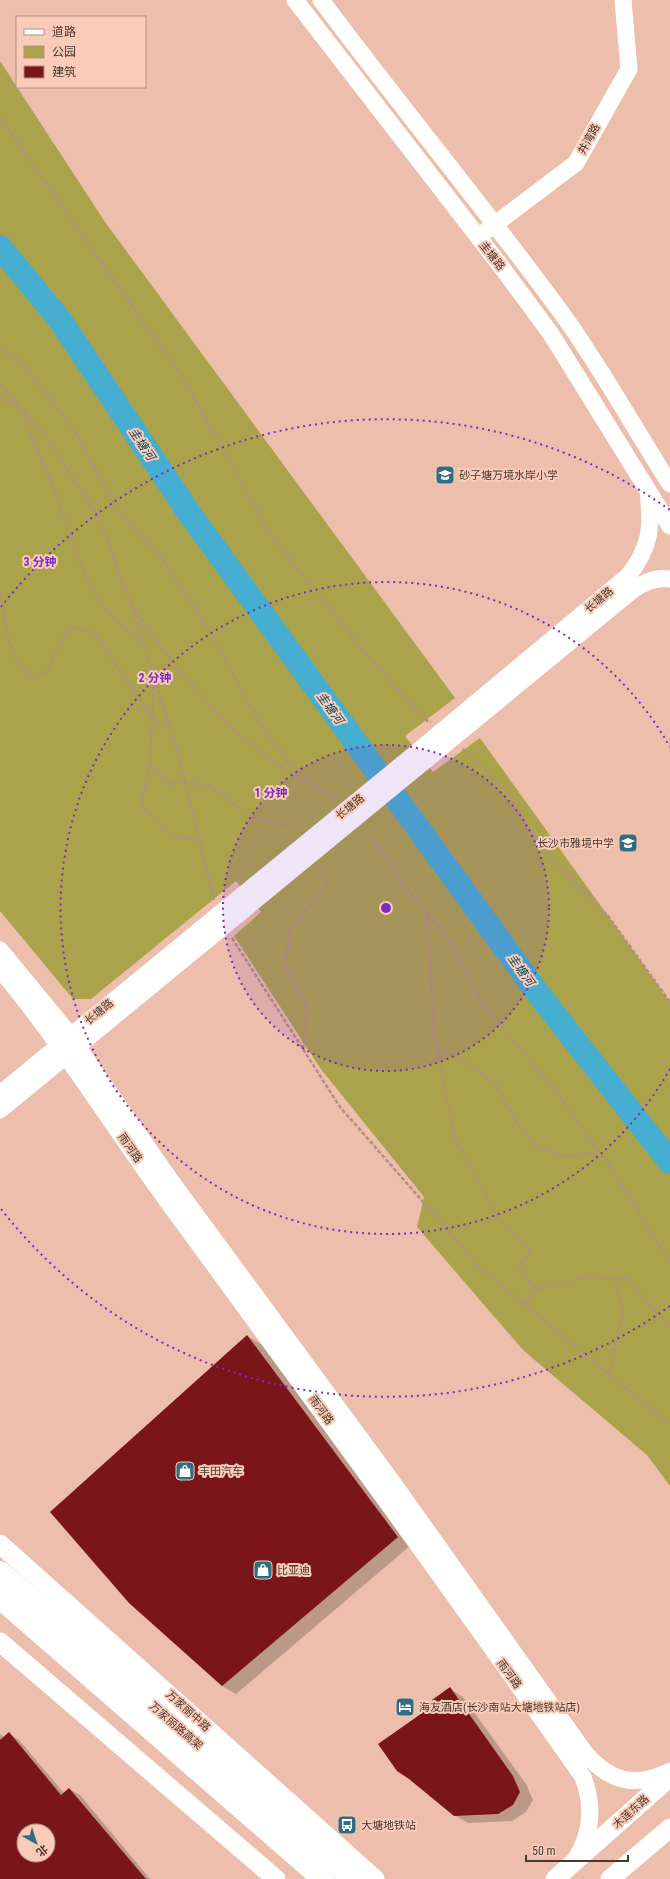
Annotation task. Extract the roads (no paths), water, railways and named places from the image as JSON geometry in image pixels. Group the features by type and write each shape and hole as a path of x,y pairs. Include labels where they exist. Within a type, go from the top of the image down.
{"highway":[{"name":"万家丽路高架","path":"0,1572 352,1879"},
{"name":"万家丽路高架","path":"0,1598 323,1879"}],"main road":[{"name":"圭塘路","path":"295,0 551,334 594,400 670,526"},
{"name":"圭塘路","path":"321,0 377,75 495,224 564,316 670,484"},
{"name":"井湾路","path":"478,237 576,163 628,69 623,0"},
{"name":"长塘路","path":"448,734 628,576 639,561 649,538 651,521 648,491"},
{"name":"长塘路","path":"0,1110 68,1046 448,734 634,589 645,582 661,578 670,579"},
{"name":"雨河路","path":"0,950 50,1008 68,1046 159,1190 380,1492 583,1778 589,1793 591,1812 583,1848 570,1866"},
{"name":"雨河路","path":"0,969 68,1046 171,1181 392,1483 585,1753 597,1767 612,1776 629,1781 646,1780 670,1771"},
{"name":"长塘路","path":"0,1094 68,1046"},
{"name":"万家丽中路","path":"0,1544 375,1879"},
{"path":"1,1644 276,1879"},
{"name":"木莲东路","path":"555,1879 670,1777"},
{"path":"610,1879 670,1828"}],"waterway":[{"name":"圭塘河","path":"0,247 60,320 189,513 540,996 670,1162"}],"place":[{"name":"砂子塘万境水岸小学","path":"445,475"},
{"name":"长沙市雅境中学","path":"628,843"},
{"name":"丰田汽车","path":"185,1471"},
{"name":"比亚迪","path":"263,1570"},
{"name":"海友酒店(长沙南站大塘地铁站店)","path":"405,1707"},
{"name":"大塘地铁站","path":"347,1825"}]}
